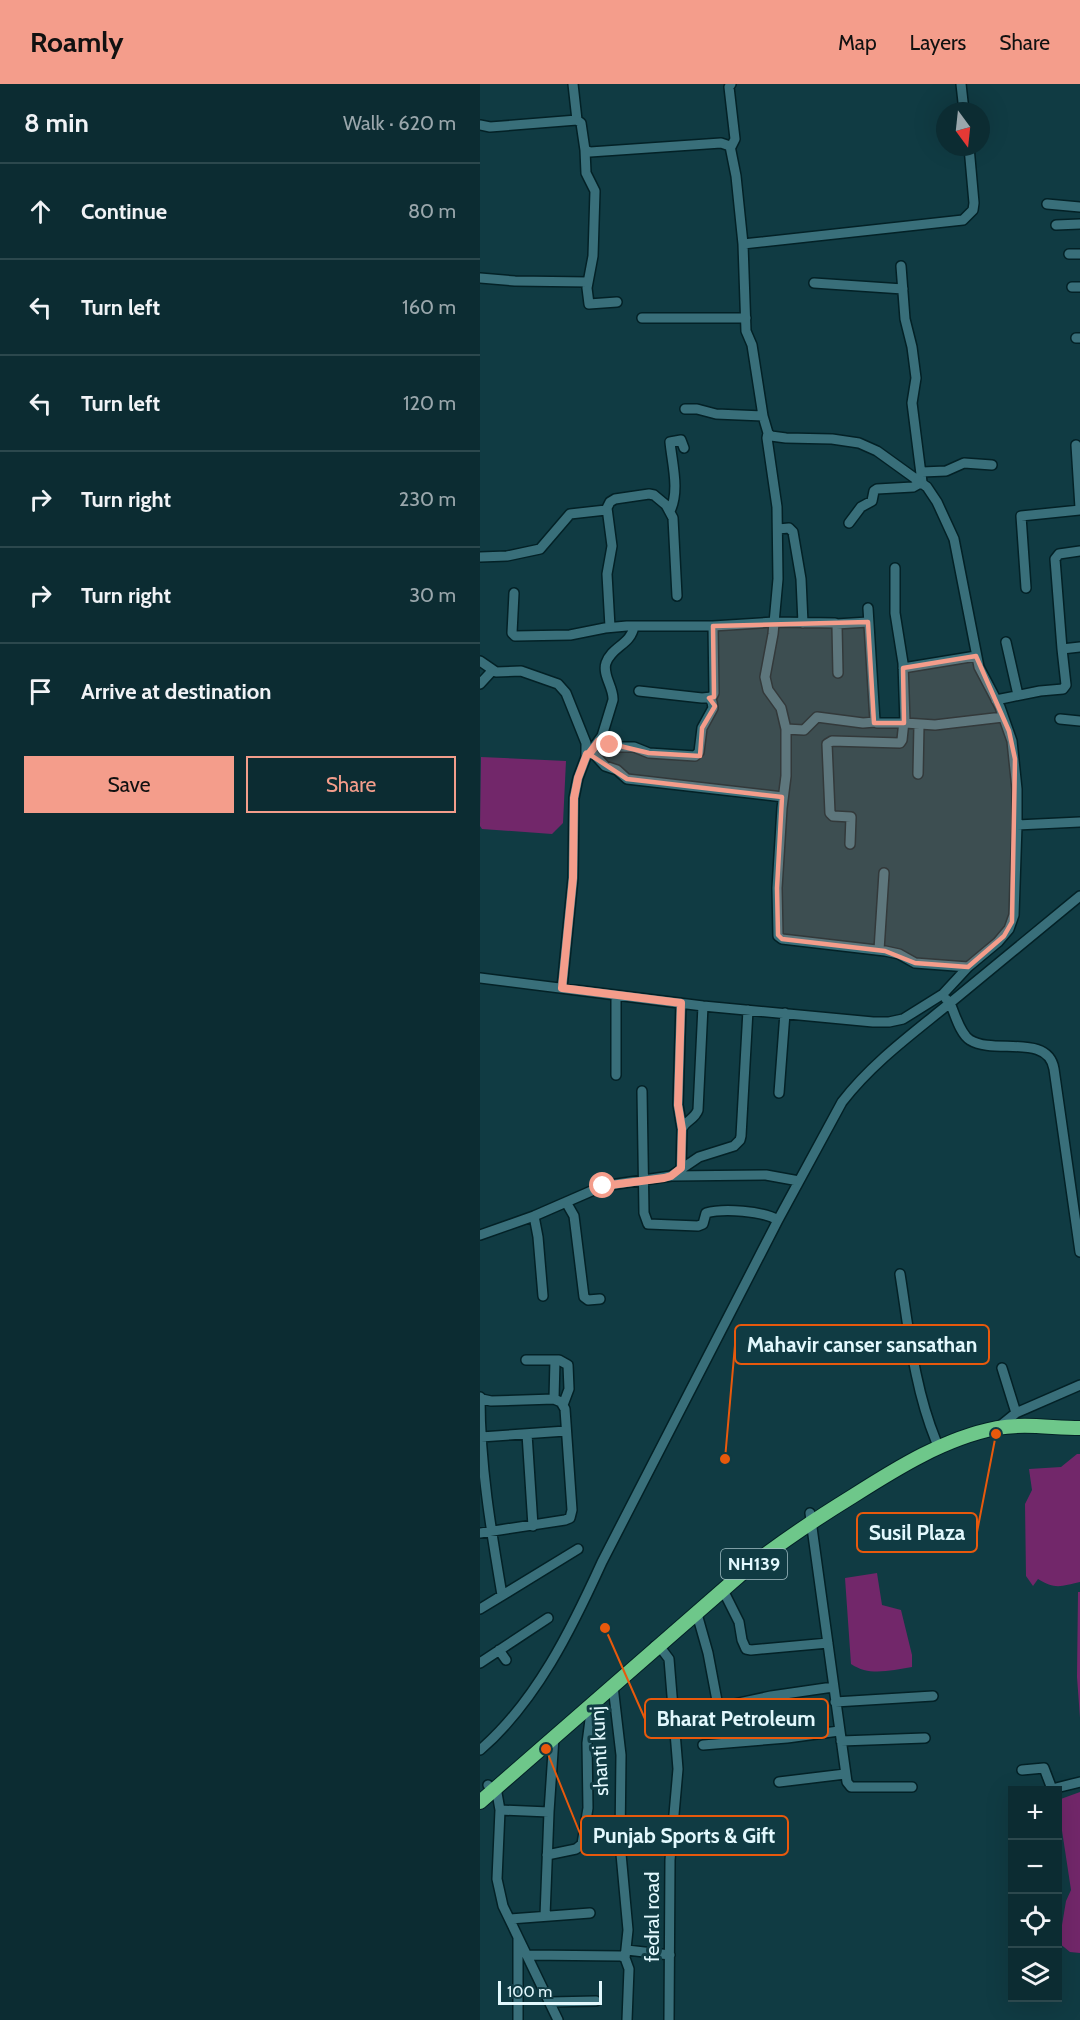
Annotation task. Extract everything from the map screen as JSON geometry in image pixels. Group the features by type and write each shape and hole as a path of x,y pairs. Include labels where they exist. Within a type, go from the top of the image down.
{"highway":[{"name":"NH139","path":"487,1789 555,1737 613,1686 742,1563 905,1455 984,1423 1007,1420 1080,1420"},
{"name":"NH139","path":"480,1802 487,1789 811,1517 909,1462 1007,1420 1021,1426 1080,1428"}],"street":[{"path":"573,84 577,120 581,123 585,150 586,173 595,191 593,256 588,282 589,305 617,302"},
{"path":"729,84 735,139 731,147 743,244 746,331 752,345 763,416 768,433 777,507 778,579 773,634 766,665 766,683 768,690 781,708 786,729 787,766 777,888 778,936 782,939 879,950 899,954 915,963 968,967"},
{"path":"961,84 963,102"},
{"path":"480,125 490,127 577,120"},
{"path":"585,150 600,152 721,143 731,147"},
{"path":"743,244 963,220 973,210 974,203 970,156"},
{"path":"1047,204 1080,207"},
{"path":"1056,225 1080,224"},
{"path":"1069,254 1080,254"},
{"path":"480,978 703,1006 889,1022 903,1019 943,994 1009,929 1014,908 1017,825 1015,759 1004,717 984,678 976,656 954,539 933,494 922,477 912,403 916,378 905,319 900,266"},
{"path":"480,278 588,282"},
{"path":"814,283 903,289"},
{"path":"642,318 746,318"},
{"path":"686,410 698,409 716,414 763,416"},
{"path":"768,433 771,436 786,438 832,439 859,443 877,450 922,477"},
{"path":"670,511 674,494 670,442 681,440 684,448"},
{"path":"1026,588 1021,516 1080,509 1076,445"},
{"path":"849,523 861,507 872,501 874,491 877,489 913,488 922,477 964,464 992,465"},
{"path":"610,627 607,574 612,546 607,508 615,499 654,495 670,511 674,522 677,596"},
{"path":"480,557 507,556 540,549 570,514 601,511 607,508"},
{"path":"778,529 789,528 793,532 801,579 803,623"},
{"path":"996,700 1065,688 1055,560 1059,554 1080,551"},
{"path":"850,844 850,816 834,816 831,813 827,744 832,741 899,743 902,740 903,668 895,613 895,568"},
{"path":"514,592 513,635 570,635 610,627 634,626 868,622"},
{"path":"868,608 875,722"},
{"path":"836,624 838,673"},
{"path":"562,988 573,878 574,798 578,778 588,754 604,731 614,695 606,672 607,662 631,637 634,626"},
{"path":"639,691 712,697 714,693 713,626"},
{"path":"1006,642 1018,695"},
{"path":"1062,649 1080,647"},
{"path":"903,668 976,656"},
{"path":"480,661 492,671 520,671 558,684 566,693 582,731 588,754"},
{"path":"480,684 492,671"},
{"path":"599,741 617,747 636,748 649,753 695,756 699,752 703,725 713,708 709,698"},
{"path":"786,729 804,730 817,717 863,723 904,722 919,725 1004,717"},
{"path":"1060,719 1080,721"},
{"path":"918,774 919,725"},
{"path":"588,754 594,754 605,765 627,779 783,797"},
{"path":"1017,825 1080,822"},
{"path":"879,950 884,873"},
{"path":"480,1750 524,1704 546,1670 842,1102 878,1062 1080,896"},
{"path":"943,994 950,1003 964,1034 972,1042 1041,1050 1050,1056 1053,1062 1080,1252"},
{"path":"615,1075 616,996"},
{"path":"681,1003 678,1105 682,1129 681,1168"},
{"path":"682,1129 683,1125 696,1115 698,1110 703,1006"},
{"path":"671,1176 699,1157 730,1148 740,1140 748,1010"},
{"path":"779,1093 785,1013"},
{"path":"642,1091 643,1180 645,1217 648,1224 698,1226 703,1224 706,1213 716,1211 759,1214 778,1221"},
{"path":"480,1235 534,1216 603,1186 671,1176 766,1175 800,1181"},
{"path":"566,1203 574,1216 584,1297 588,1300 600,1299"},
{"path":"534,1216 543,1296"},
{"path":"900,1274 915,1374 936,1441"},
{"path":"480,1533 565,1520 572,1514 563,1405 569,1389 569,1369 565,1362 526,1360"},
{"path":"554,1399 555,1360"},
{"path":"1002,1368 1007,1420 1080,1385"},
{"path":"502,1595 491,1532 481,1437 480,1398 491,1401 554,1399 563,1405"},
{"path":"481,1437 566,1431"},
{"path":"527,1434 533,1526"},
{"path":"811,1517 847,1782 851,1786 912,1787"},
{"path":"480,1609 578,1548"},
{"path":"723,1590 739,1622 746,1649 828,1643"},
{"path":"697,1614 708,1653 718,1706"},
{"path":"480,1663 548,1618"},
{"name":"fedral road","path":"655,1646 669,1659 678,1769 670,1860 669,2020"},
{"path":"499,1650 506,1660"},
{"name":"shanti kunj","path":"613,1686 621,1755 620,1844 628,1930 626,1954 629,1969 627,2020"},
{"path":"673,1713 834,1687"},
{"path":"835,1702 933,1696"},
{"path":"547,1855 576,1849 582,1844 588,1808 587,1743 592,1704"},
{"path":"703,1745 839,1731"},
{"path":"545,1916 549,1812 555,1737"},
{"path":"841,1741 925,1738"},
{"path":"1022,1770 1044,1768 1052,1789 1080,1782"},
{"path":"779,1782 845,1774"},
{"path":"487,1789 496,1793 500,1810 497,1879 503,1906 558,2020"},
{"path":"500,1810 549,1812"},
{"path":"510,1919 590,1913"},
{"path":"518,2020 519,1936"},
{"path":"527,1955 670,1955"},
{"path":"550,2002 597,2001"}],"highlighted area":[{"path":"868,622 874,723 904,723 903,668 976,656 1009,731 1015,759 1012,922 1004,936 968,967 915,963 885,951 782,939 778,935 777,888 782,797 627,779 589,754 599,741 649,753 700,756 702,728 715,706 709,698 714,697 713,626"}],"shaded area":[{"path":"481,757 566,761 563,823 552,834 482,829 480,826"},
{"path":"1080,1454 1080,1582 1054,1586 1038,1579 1033,1586 1026,1576 1025,1504 1032,1490 1029,1469 1061,1467"},
{"path":"877,1573 882,1605 901,1610 912,1655 912,1667 873,1671 851,1664 845,1578"},
{"path":"1078,1592 1080,1592 1080,1718 1077,1677"},
{"path":"1080,1792 1080,1953 1070,1952 1062,1945 1062,1925 1066,1901 1071,1890 1062,1831 1062,1799"}],"place":[{"name":"Susil Plaza","path":"996,1434"},
{"name":"Mahavir canser sansathan","path":"725,1459"},
{"name":"Bharat Petroleum","path":"605,1628"},
{"name":"Punjab Sports & Gift","path":"546,1749"}],"route":[{"path":"603,1186 664,1178 677,1173 681,1168 682,1129 678,1105 681,1003 562,988 573,878 573,813 576,787 587,754 599,741 610,745"}]}
